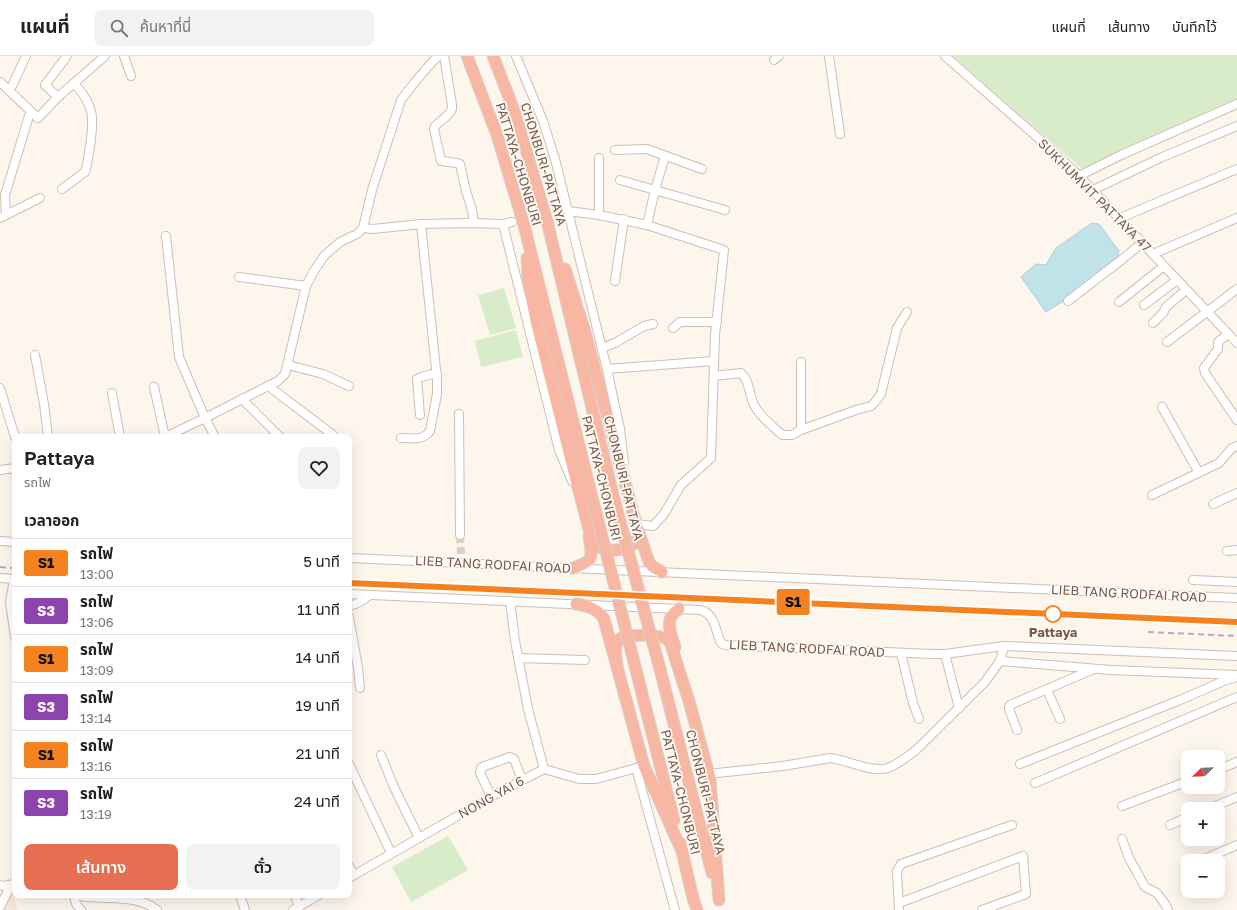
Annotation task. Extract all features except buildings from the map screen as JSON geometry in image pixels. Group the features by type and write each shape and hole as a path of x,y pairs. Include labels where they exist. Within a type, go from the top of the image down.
{"highway":[{"name":"PATTAYA-CHONBURI","path":"467,56 497,135 524,225 696,910"},
{"name":"CHONBURI-PATTAYA","path":"493,56 515,113 547,222 612,492 660,669 720,905"},
{"path":"547,222 576,303 636,524 649,562 653,567 662,572"},
{"path":"524,225 528,276 536,321 570,459 592,540 598,547 602,548 621,550 629,548 636,542 636,524"},
{"path":"572,568 587,562 591,557 589,530"},
{"path":"576,604 592,607 602,617 606,624 617,665 640,767 681,849"},
{"path":"679,609 670,617 669,623 708,774 720,905"},
{"path":"617,665 616,645 619,638 630,636 654,636 668,640 672,645 689,701"}],"street":[{"path":"8,90 12,86 26,56"},
{"path":"58,97 46,85 67,56"},
{"path":"0,82 38,118 58,97 105,56"},
{"path":"124,56 131,76"},
{"path":"171,434 278,381 285,374 306,286 324,256 340,242 356,234 363,228 372,190 402,100 415,82 439,56"},
{"path":"444,56 452,108 445,118 435,126 434,132 441,161 460,164 474,223"},
{"path":"516,56 543,121 555,159 607,369 620,429 627,489"},
{"path":"829,56 840,134"},
{"name":"SUKHUMVIT PATTAYA 47","path":"945,56 1079,176 1237,343"},
{"path":"62,189 85,172 93,124 92,113 87,100 74,83"},
{"path":"1079,176 1121,155 1237,104"},
{"path":"31,112 4,195 3,216 40,198"},
{"path":"1093,190 1160,158 1237,126"},
{"path":"615,150 647,150 702,169"},
{"path":"647,225 665,156"},
{"path":"599,158 599,215"},
{"path":"1120,218 1237,169"},
{"path":"620,180 724,210"},
{"path":"568,211 624,219 724,250 714,361 711,458 681,485 664,514 653,526 636,524"},
{"path":"1153,254 1237,218"},
{"path":"615,281 624,219"},
{"path":"363,228 373,229 421,224 503,224 512,222"},
{"path":"401,438 421,438 427,436 430,431 437,394 437,373 421,224"},
{"path":"503,224 559,450 584,509"},
{"path":"166,236 179,357 213,434"},
{"path":"1068,301 1142,243"},
{"path":"1119,302 1164,266"},
{"path":"240,277 306,286"},
{"path":"1144,305 1177,280"},
{"path":"1167,342 1237,289"},
{"path":"1153,323 1163,313 1166,307 1186,290"},
{"path":"714,376 741,373 745,378 755,406 782,435 792,435 801,430 871,406 875,402 881,394 897,328 907,312"},
{"path":"674,328 680,322 717,322"},
{"path":"602,348 615,343 644,326 653,324"},
{"path":"1228,334 1218,342 1218,349 1204,368 1205,373 1237,420"},
{"path":"35,355 48,434"},
{"path":"607,369 714,361"},
{"path":"801,362 801,430"},
{"path":"288,365 323,374 350,386"},
{"path":"420,415 417,379 437,373"},
{"path":"269,385 332,434"},
{"path":"154,387 164,434"},
{"path":"0,388 15,434"},
{"path":"112,393 119,434"},
{"path":"242,399 277,434"},
{"path":"1162,407 1199,473"},
{"path":"459,414 460,535"},
{"path":"1152,495 1219,463 1232,448 1237,446"},
{"path":"0,470 12,468"},
{"path":"1213,504 1237,493"},
{"path":"0,541 12,542"},
{"path":"1227,551 1237,550"},
{"path":"461,554 461,563"},
{"name":"LIEB TANG RODFAI ROAD","path":"352,558 1237,598"},
{"path":"0,578 12,579"},
{"path":"1193,580 1237,582"},
{"path":"12,590 10,602 12,616"},
{"name":"LIEB TANG RODFAI ROAD","path":"352,594 700,610 708,613 711,617 720,641 726,646 945,654 1004,646 1237,656"},
{"path":"352,605 364,601 370,594"},
{"path":"510,601 518,658 528,712 544,769 579,779 596,779 640,767 675,910"},
{"path":"352,634 360,688"},
{"path":"708,774 783,766 830,758 874,769 889,768 902,761 915,751 985,682 1000,661 1004,646"},
{"path":"901,653 913,703 919,719"},
{"path":"945,654 959,708"},
{"path":"518,658 585,660"},
{"path":"1000,661 1095,669 1237,677"},
{"path":"1017,730 1009,707 1095,669"},
{"path":"1020,764 1226,680 1237,677"},
{"path":"1047,690 1060,720"},
{"path":"1035,783 1237,697"},
{"path":"381,755 393,785 419,838"},
{"path":"491,796 480,772 482,767 510,757 514,759 522,780"},
{"path":"1225,767 1237,762"},
{"name":"NONG YAI 6","path":"352,876 491,796 544,769"},
{"path":"352,770 391,853"},
{"path":"1122,806 1181,784"},
{"path":"1225,802 1237,797"},
{"path":"1170,825 1181,820"},
{"path":"982,910 1026,894 1023,856 899,907 897,871 901,864 1012,825"},
{"path":"1122,839 1129,858 1145,887 1157,893 1166,904 1168,910"},
{"path":"1216,854 1237,845"},
{"path":"0,885 12,884"},
{"path":"0,907 12,886"},
{"path":"75,898 76,904 81,910"},
{"path":"103,898 142,898 157,910"},
{"path":"241,898 245,910"},
{"path":"295,898 296,908 314,898"}],"shaded area":[{"path":"12,893 12,898 14,898 18,910 1,910"}],"green space":[{"path":"953,56 1237,56 1237,109 1089,175"},
{"path":"504,288 516,328 490,335 478,295"},
{"path":"516,330 523,357 481,367 475,341"},
{"path":"448,836 468,870 411,902 392,867"}],"water":[{"path":"1092,223 1099,224 1119,251 1117,260 1081,290 1046,312 1021,277 1036,264 1046,265 1056,248"}],"tunnel":[{"path":"518,220 558,211 568,211"},
{"path":"460,535 461,554"}],"railway":[{"path":"0,567 12,568"},
{"path":"352,583 1237,622"},
{"path":"1148,632 1237,636"}],"train":[{"name":"S1","path":"352,583 1237,622"}],"place":[{"name":"Pattaya","path":"1053,614"}]}
